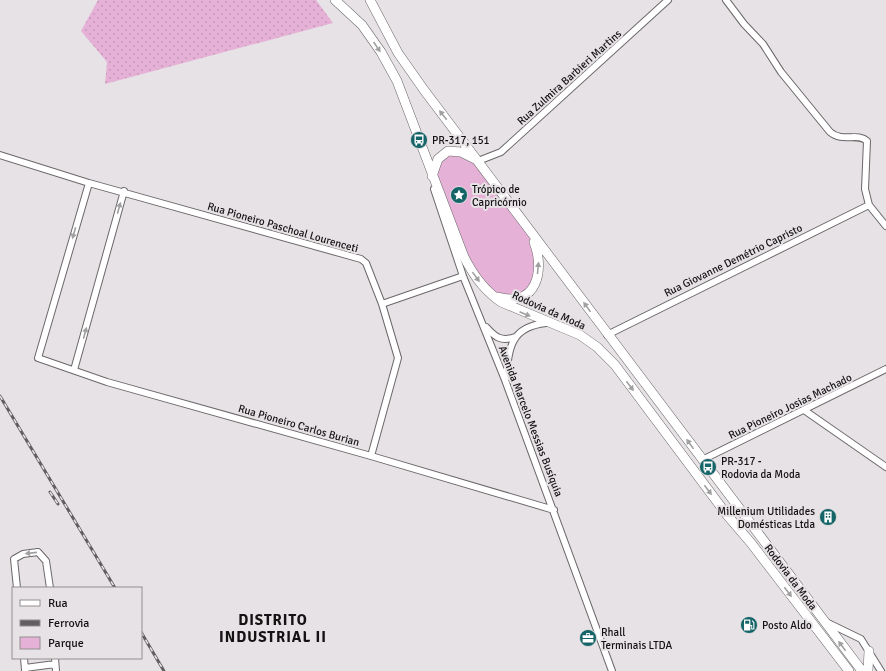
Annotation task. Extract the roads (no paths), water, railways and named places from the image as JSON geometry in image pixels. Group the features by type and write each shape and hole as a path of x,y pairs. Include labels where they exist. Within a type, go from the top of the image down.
{"highway":[{"name":"Rodovia da Moda","path":"335,0 362,25 381,52 397,81 410,112 432,178 464,257 474,277 491,295 513,309 580,335 597,346 614,365 726,515 751,543 849,671"},
{"name":"Rodovia da Moda","path":"370,0 398,53 424,90 606,335 663,406 777,560 800,587 823,621 862,671"},
{"path":"432,178 438,159 448,151 461,152 478,161"},
{"path":"491,295 506,299 521,299 528,294 533,287 538,274 539,256 530,232"},
{"path":"868,671 869,651"}],"street":[{"name":"Rua Zulmira Barbieri Martins","path":"478,161 501,152 668,0"},
{"path":"726,0 744,24 763,44 781,72 830,132 840,138 860,138 867,141 865,189 869,205 886,226"},
{"name":"Rua Pioneiro Paschoal Lourenceti","path":"0,155 89,182 361,259 368,265 382,304 398,358 371,456"},
{"name":"Avenida Marcelo Messias Busíquia","path":"432,178 436,198 463,276 505,380 612,671"},
{"name":"Rua Pioneiro Carlos Burian","path":"89,182 38,358 107,382 371,456 554,510"},
{"path":"74,370 124,191"},
{"name":"Rua Giovanne Demétrio Capristo","path":"606,335 869,205"},
{"path":"382,304 463,276"},
{"path":"505,380 509,351 515,337 527,327 546,323"},
{"path":"483,325 500,340 515,337"},
{"name":"Rua Pioneiro Josias Machado","path":"702,460 886,369"},
{"path":"804,410 886,467"},
{"path":"17,587 14,559 23,554 38,552 46,561 50,587"},
{"path":"823,621 861,639 880,671"},
{"path":"24,659 25,669 55,661 56,671"}],"railway":[{"path":"0,396 114,587"},
{"path":"50,492 58,504"},
{"path":"142,634 164,671"}],"place":[{"name":"PR-317, 151","path":"419,140"},
{"name":"Trópico de Capricórnio","path":"459,195"},
{"name":"PR-317 - Rodovia da Moda","path":"708,467"},
{"name":"Millenium Utilidades Domésticas Ltda","path":"828,517"},
{"name":"Posto Aldo","path":"749,625"},
{"name":"Rhall Terminais LTDA","path":"588,638"}],"district":[{"name":"DISTRITO INDUSTRIAL II","path":"273,628"}]}
